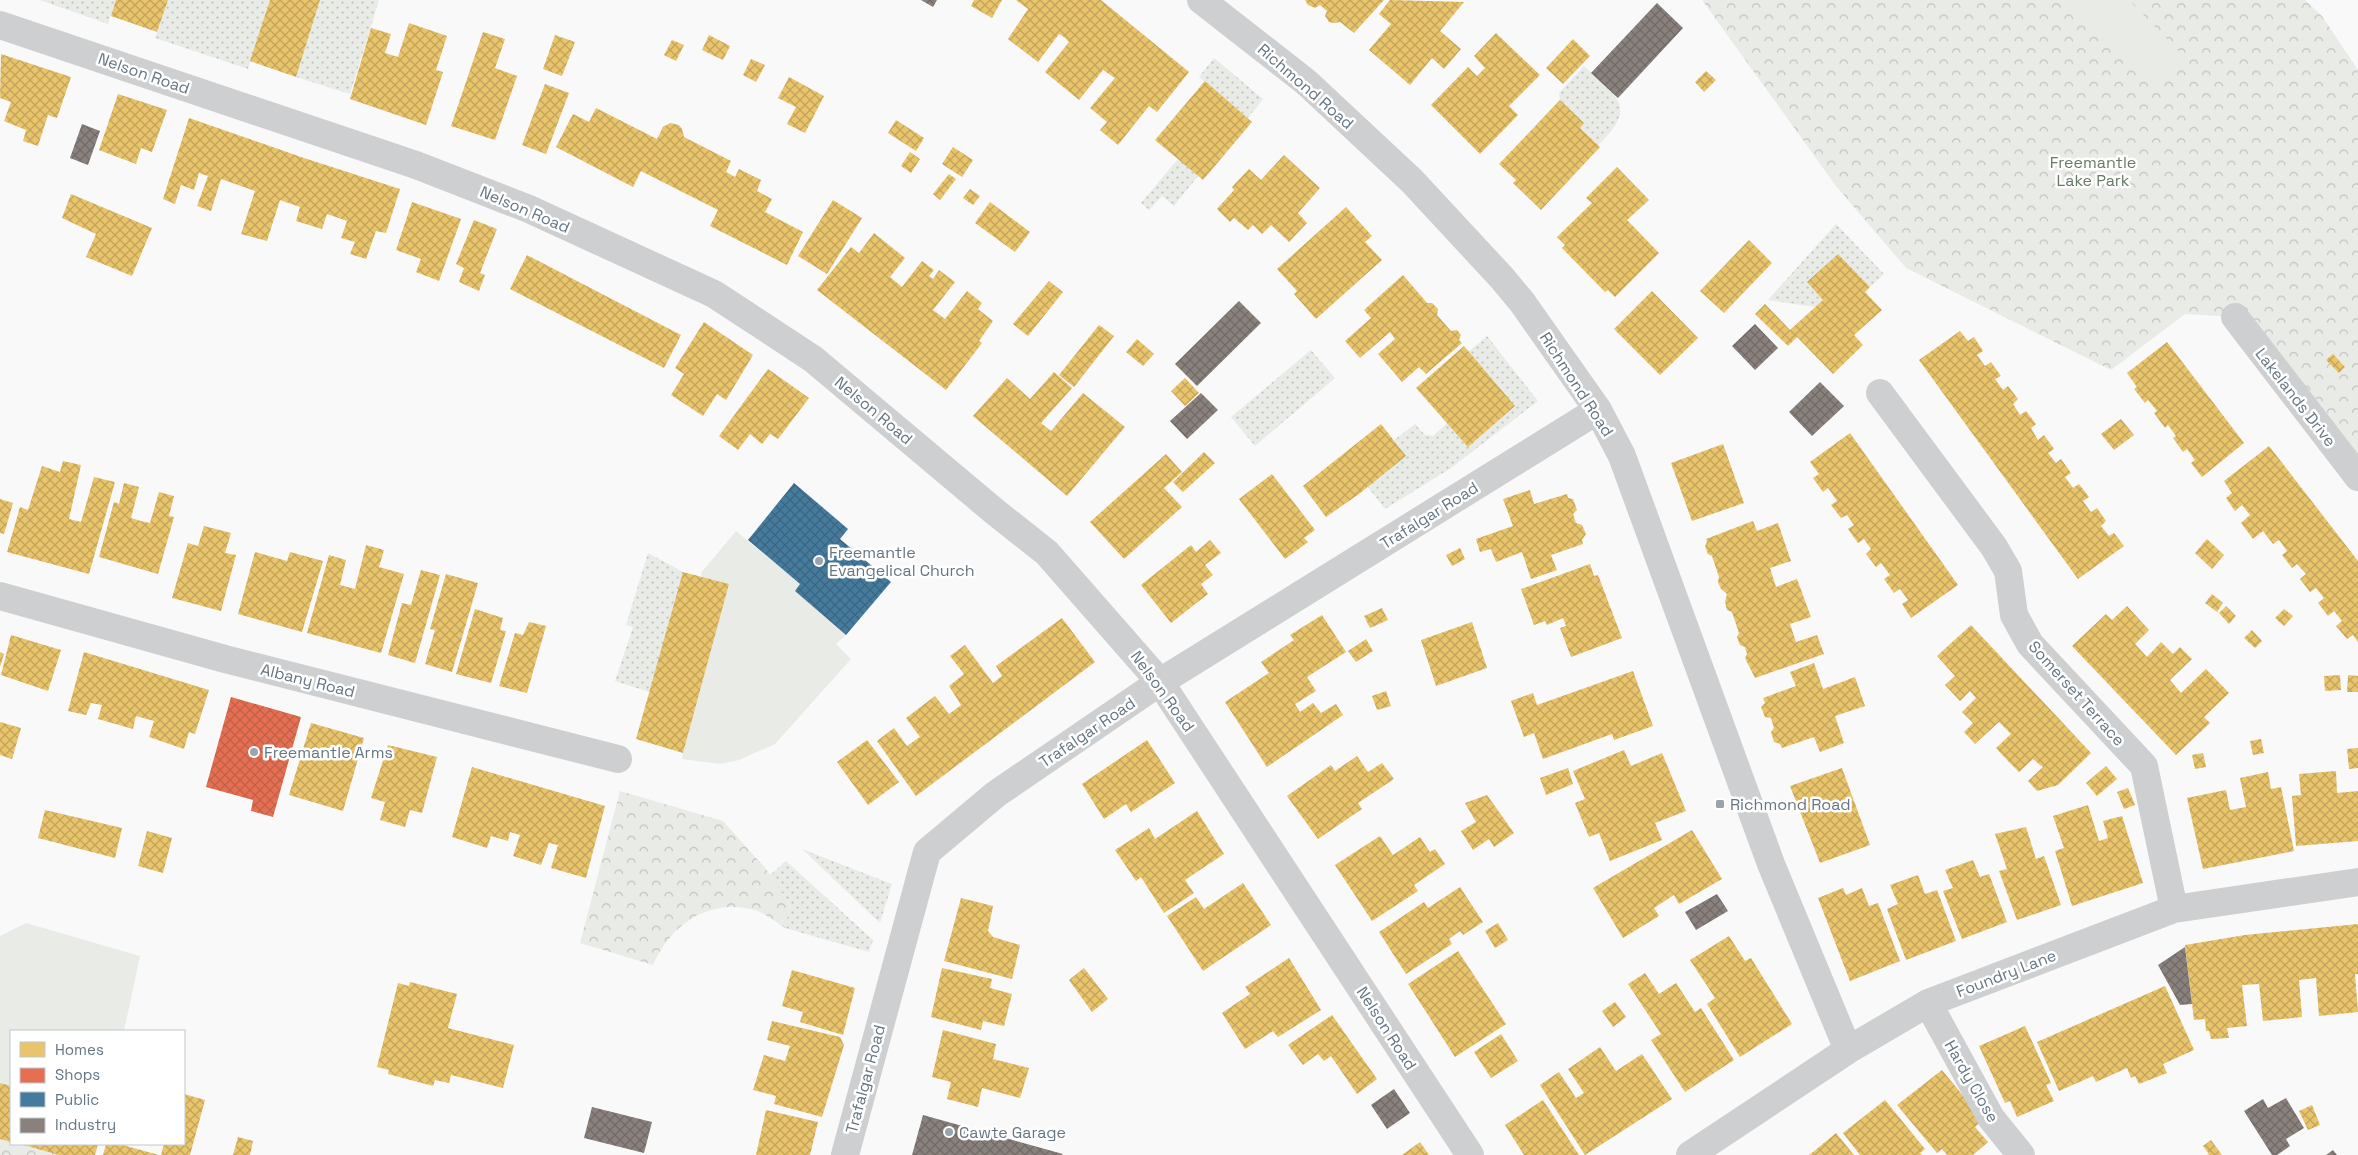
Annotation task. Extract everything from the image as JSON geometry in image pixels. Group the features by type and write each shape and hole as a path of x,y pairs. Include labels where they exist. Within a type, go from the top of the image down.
{"street":[{"name":"Richmond Road","path":"1201,0 1306,82 1412,182 1522,302 1598,410 1622,456 1771,864 1848,1050"},
{"name":"Nelson Road","path":"0,25 416,165 529,210 714,294 813,359 1047,553 1160,682 1470,1155"},
{"name":"Lakelands Drive","path":"2234,317 2358,476"},
{"name":"Somerset Terrace","path":"1880,393 2008,571 2014,615 2030,644 2144,766 2174,909"},
{"name":"Trafalgar Road","path":"845,1155 927,852 996,794 1160,682 1598,410"},
{"name":"Albany Road","path":"0,596 225,659 618,759"},
{"name":"Foundry Lane","path":"1690,1155 1848,1050 1928,1003 2174,909 2358,882"},
{"name":"Hardy Close","path":"1928,1003 1991,1118 2021,1155"}],"green space":[{"path":"40,0 116,0 108,24"},
{"path":"168,0 270,0 248,69 155,38"},
{"path":"320,0 379,0 350,94 296,77"},
{"name":"Freemantle Lake Park","path":"1702,0 2305,0 2322,16 2358,70 2358,454 2235,317 2185,314 2111,370 1906,268 1836,186"},
{"path":"2067,0 2129,0 2185,58 2153,89"},
{"path":"1214,58 1263,99 1248,118 1199,77"},
{"path":"1584,66 1614,94 1619,102 1618,121 1611,132 1598,145 1580,128 1584,123 1560,100 1559,93"},
{"path":"1178,159 1198,176 1174,206 1162,196 1149,210 1141,203"},
{"path":"1836,224 1884,274 1870,287 1838,254 1808,282 1823,300 1815,307 1768,300"},
{"path":"1487,336 1538,401 1451,468 1385,509 1367,486 1406,456 1394,440 1415,424 1425,435 1433,436 1447,423 1468,447 1515,406 1468,352"},
{"path":"1311,350 1335,378 1255,446 1231,417"},
{"path":"736,531 800,584 795,591 846,635 836,644 851,659 775,744 739,760 720,764 682,759 729,584 702,577 701,573"},
{"path":"648,553 683,572 670,627 649,692 615,681 633,627 626,625"},
{"path":"620,791 723,821 766,869 790,905 785,928 767,915 755,910 738,907 707,911 681,926 670,937 653,965 580,943"},
{"path":"802,849 892,884 880,923"},
{"path":"786,861 873,940 869,952 785,928 790,905 770,875"},
{"path":"26,923 140,956 124,1030 10,1030 10,1086 0,1083 0,936"},
{"path":"0,1138 10,1142 10,1145 23,1145 60,1155 0,1155"}],"building: Homes":[{"path":"116,0 168,0 157,32 111,16"},
{"path":"270,0 320,0 296,77 250,61"},
{"path":"974,0 1002,0 992,18 971,6"},
{"path":"1016,0 1101,0 1189,72 1157,112 1149,106 1118,145 1100,130 1107,122 1090,108 1115,78 1103,70 1079,100 1045,72 1069,42 1064,37 1059,34 1038,62 1008,39 1028,9"},
{"path":"1305,0 1384,0 1354,33 1340,22 1329,22 1325,16 1327,11 1320,5 1315,8 1308,5"},
{"path":"1390,0 1464,2 1440,31 1461,49 1444,69 1432,58 1410,85 1369,50 1391,24 1379,14"},
{"path":"409,23 447,36 436,70 443,72 426,125 350,99 371,28 391,34 385,53 398,57"},
{"path":"483,32 505,39 495,68 517,76 495,140 451,126"},
{"path":"1496,33 1540,75 1509,106 1518,115 1480,154 1431,105 1468,67 1477,76 1485,68 1474,56"},
{"path":"555,35 575,42 562,76 543,69"},
{"path":"709,35 730,46 723,60 702,50"},
{"path":"1573,39 1590,56 1563,84 1546,68"},
{"path":"672,40 684,45 676,61 664,55"},
{"path":"1,54 71,77 57,118 48,115 38,146 23,141 26,130 4,121 11,102 0,98"},
{"path":"751,59 765,65 756,82 743,75"},
{"path":"1706,71 1716,80 1704,92 1695,82"},
{"path":"789,77 824,96 805,133 787,124 796,107 778,98"},
{"path":"1205,81 1252,122 1203,180 1155,140"},
{"path":"545,84 569,93 546,154 522,145"},
{"path":"118,94 167,110 152,152 141,148 136,164 99,150"},
{"path":"1560,100 1584,123 1580,128 1600,147 1541,210 1513,183 1516,180 1499,164"},
{"path":"596,108 657,139 663,127 670,123 679,125 684,137 731,161 726,172 735,177 739,169 761,180 757,191 772,199 765,212 803,232 787,265 710,226 718,210 641,171 633,187 556,147 573,114 589,122"},
{"path":"189,118 400,189 386,233 376,231 366,259 350,254 355,242 341,238 347,221 327,214 322,229 296,221 300,207 280,200 267,241 241,234 255,191 221,179 211,211 197,206 208,176 199,173 194,190 181,185 175,204 163,199"},
{"path":"896,120 924,138 916,151 888,133"},
{"path":"953,147 973,160 962,177 942,164"},
{"path":"910,152 920,159 911,173 901,166"},
{"path":"1284,155 1320,188 1298,213 1307,223 1289,242 1271,225 1262,234 1253,225 1248,230 1234,218 1230,222 1217,209 1234,190 1232,187 1249,169 1261,180"},
{"path":"1617,167 1649,200 1627,220 1659,253 1615,297 1608,290 1605,292 1562,248 1565,245 1557,237 1592,203 1586,198"},
{"path":"949,174 956,179 940,200 933,194"},
{"path":"970,189 980,196 973,205 963,198"},
{"path":"71,194 152,228 132,276 86,257 96,234 62,218"},
{"path":"833,200 862,218 827,274 798,256"},
{"path":"412,202 461,219 439,281 416,272 421,259 396,250"},
{"path":"990,202 1030,232 1015,252 975,223"},
{"path":"1346,207 1372,236 1365,242 1382,260 1316,319 1294,294 1297,291 1277,269"},
{"path":"474,220 497,229 480,273 485,275 479,291 459,282 464,268 456,264"},
{"path":"874,233 905,258 890,277 902,287 922,261 934,270 929,276 933,279 939,270 955,282 933,310 945,319 967,291 982,303 978,309 993,321 979,341 982,343 946,390 817,290 851,247 859,253"},
{"path":"1749,240 1772,263 1724,313 1700,291"},
{"path":"1838,254 1870,287 1865,292 1882,310 1854,335 1863,345 1833,374 1797,337 1788,346 1755,314 1765,304 1790,330 1823,300 1807,282"},
{"path":"527,255 681,335 664,368 510,289"},
{"path":"1403,275 1427,303 1432,303 1438,309 1437,315 1451,331 1457,330 1461,335 1459,340 1462,343 1426,374 1419,367 1402,382 1378,354 1395,339 1390,332 1360,358 1345,341 1371,318 1364,310"},
{"path":"1049,281 1063,292 1028,336 1013,324"},
{"path":"1652,291 1698,338 1660,375 1614,329"},
{"path":"704,322 753,355 726,400 717,394 703,416 671,395 684,374 675,368"},
{"path":"1099,325 1114,336 1074,387 1059,375"},
{"path":"1960,331 1968,341 1974,337 1983,351 1977,355 1985,366 1991,362 2001,376 1995,379 2003,390 2008,386 2018,399 2013,404 2020,415 2026,411 2036,424 2031,428 2038,440 2044,435 2054,449 2048,453 2056,463 2061,459 2071,473 2065,477 2073,488 2079,484 2089,497 2083,501 2091,512 2097,508 2106,521 2101,526 2109,536 2114,533 2124,546 2078,579 1919,360"},
{"path":"1137,339 1154,354 1143,366 1126,352"},
{"path":"2167,342 2244,443 2202,477 2191,463 2195,460 2187,449 2183,452 2173,438 2176,436 2168,425 2165,428 2154,413 2157,411 2148,400 2145,403 2134,389 2137,387 2127,373"},
{"path":"1464,346 1515,406 1468,447 1416,388"},
{"path":"2333,354 2345,367 2339,373 2326,360"},
{"path":"768,369 809,398 778,439 770,434 762,444 750,434 738,450 719,436"},
{"path":"1054,372 1072,388 1041,423 1051,431 1083,393 1125,427 1067,496 973,416 1007,378 1030,399"},
{"path":"1185,378 1199,393 1185,406 1171,391"},
{"path":"2121,419 2134,435 2114,450 2101,434"},
{"path":"1381,424 1406,456 1359,494 1326,517 1303,486"},
{"path":"1850,433 1958,585 1911,618 1902,604 1908,600 1900,589 1894,593 1884,579 1890,575 1881,563 1876,567 1866,554 1871,549 1864,539 1858,543 1848,529 1854,525 1847,515 1841,518 1831,505 1837,501 1828,488 1823,492 1813,478 1819,474 1810,462"},
{"path":"1723,444 1744,503 1692,521 1671,463"},
{"path":"2269,446 2358,561 2358,642 2353,635 2347,639 2336,626 2342,621 2334,611 2328,616 2318,603 2324,598 2316,588 2310,592 2300,579 2306,574 2297,564 2292,568 2282,555 2287,551 2279,540 2273,544 2263,531 2253,539 2241,523 2250,515 2242,505 2235,511 2226,498 2232,493 2224,481"},
{"path":"1204,452 1215,463 1183,492 1173,482"},
{"path":"1166,454 1182,472 1164,488 1182,507 1124,559 1090,522"},
{"path":"63,461 81,465 69,519 81,522 94,477 115,482 89,574 7,552 20,507 28,510 42,466 60,472"},
{"path":"1272,474 1315,530 1304,538 1308,542 1285,559 1239,499"},
{"path":"124,483 139,487 131,518 141,521 150,523 159,492 174,496 169,516 174,517 158,574 99,557 114,502 119,504"},
{"path":"1530,490 1534,504 1567,494 1568,498 1573,499 1577,510 1573,514 1576,523 1582,525 1586,534 1582,540 1583,544 1551,555 1557,570 1531,579 1522,552 1496,562 1491,549 1480,552 1476,539 1513,526 1503,499"},
{"path":"0,499 13,503 4,534 0,533"},
{"path":"1753,521 1757,531 1778,523 1791,561 1770,568 1776,587 1797,579 1811,617 1790,624 1796,642 1817,635 1824,654 1755,678 1745,658 1747,654 1745,647 1740,645 1737,637 1739,633 1732,612 1727,610 1725,602 1727,594 1721,589 1712,556 1708,554 1705,546 1706,539"},
{"path":"204,526 231,533 225,553 236,555 221,611 172,598 188,543 198,546"},
{"path":"2207,539 2224,555 2212,569 2195,553"},
{"path":"1210,540 1221,553 1205,565 1213,575 1201,584 1208,594 1171,623 1141,585 1191,545 1196,552"},
{"path":"366,545 384,550 379,567 404,574 381,653 307,633 329,555 346,560 340,585 355,589"},
{"path":"1460,548 1465,559 1452,566 1446,555"},
{"path":"255,552 287,561 290,552 323,561 302,632 238,614"},
{"path":"1590,564 1594,576 1598,575 1622,638 1571,657 1560,628 1566,626 1563,618 1547,625 1545,621 1534,625 1521,589"},
{"path":"421,570 440,575 415,663 388,655 402,603 411,605"},
{"path":"683,572 729,584 683,753 636,739"},
{"path":"446,574 478,583 452,672 425,664 435,630 430,629"},
{"path":"2212,594 2223,603 2217,612 2205,603"},
{"path":"2127,606 2149,630 2135,644 2147,657 2161,642 2173,654 2180,647 2192,659 2170,680 2181,693 2206,669 2229,693 2204,717 2210,723 2176,755 2072,646 2106,614 2112,620"},
{"path":"2226,606 2236,616 2229,624 2219,613"},
{"path":"1382,608 1388,620 1370,628 1364,616"},
{"path":"475,609 503,618 500,630 506,631 491,683 456,674"},
{"path":"2284,609 2293,616 2284,626 2275,618"},
{"path":"1322,615 1346,652 1307,677 1316,691 1295,704 1300,712 1313,703 1321,713 1336,704 1343,715 1267,767 1225,702 1269,673 1261,662 1294,640 1290,635"},
{"path":"1062,618 1095,662 916,796 877,741 894,728 907,746 920,737 906,718 935,696 949,714 961,705 949,686 964,674 950,656 965,645 993,683 1002,676 996,666"},
{"path":"529,622 546,626 527,693 499,686 515,633 523,635"},
{"path":"1472,622 1487,668 1436,686 1421,640"},
{"path":"1971,625 2091,753 2058,785 2037,791 2028,781 2043,767 2033,759 2019,772 2007,760 1996,748 2011,734 1999,722 1975,744 1964,732 1973,723 1962,712 1976,698 1970,691 1960,701 1945,685 1955,676 1937,656"},
{"path":"2252,630 2262,641 2255,648 2244,638"},
{"path":"11,635 61,650 48,691 1,675"},
{"path":"1366,639 1373,651 1356,662 1348,651"},
{"path":"0,652 4,654 0,667"},
{"path":"84,652 209,690 195,734 189,732 184,749 149,737 154,721 136,716 133,729 98,719 102,705 91,703 86,715 68,711"},
{"path":"1814,663 1823,689 1855,677 1865,706 1835,716 1844,743 1820,752 1814,737 1782,748 1780,744 1774,742 1771,732 1774,728 1771,718 1765,717 1761,707 1765,703 1763,698 1796,686 1790,672"},
{"path":"1633,671 1653,726 1614,740 1612,734 1543,759 1534,733 1524,737 1511,701 1533,693 1537,705"},
{"path":"2340,675 2341,690 2325,691 2324,676"},
{"path":"2348,675 2358,676 2358,692 2347,692"},
{"path":"1386,691 1391,706 1377,710 1372,696"},
{"path":"0,722 21,728 12,759 0,755"},
{"path":"311,723 364,738 343,811 289,795"},
{"path":"2261,739 2264,753 2253,755 2250,741"},
{"path":"867,740 899,782 868,805 837,762"},
{"path":"1147,740 1175,783 1131,812 1126,804 1104,819 1082,784"},
{"path":"388,745 437,757 422,813 410,810 405,827 380,820 385,802 371,798"},
{"path":"2358,748 2358,768 2349,769 2347,749"},
{"path":"1624,750 1631,766 1662,753 1686,811 1655,823 1662,840 1610,861 1599,833 1589,837 1575,803 1585,799 1573,771"},
{"path":"2203,753 2206,767 2195,769 2192,755"},
{"path":"1357,756 1368,772 1382,763 1394,779 1358,803 1362,809 1318,839 1287,796 1331,765 1335,771"},
{"path":"2106,766 2117,779 2097,796 2086,783"},
{"path":"472,767 605,806 586,878 551,868 558,845 549,843 541,865 513,856 520,835 510,832 508,841 491,836 487,848 452,837"},
{"path":"1568,768 1573,784 1546,795 1540,778"},
{"path":"1842,768 1870,845 1820,863 1790,786"},
{"path":"2336,771 2337,793 2358,791 2358,841 2296,846 2292,796 2301,795 2299,774"},
{"path":"2268,772 2271,789 2281,787 2294,851 2203,869 2187,798 2226,790 2230,810 2246,807 2240,778"},
{"path":"2128,788 2135,805 2124,809 2117,792"},
{"path":"1487,795 1514,833 1494,847 1489,839 1473,850 1461,831 1476,822 1465,803"},
{"path":"2088,805 2099,841 2108,838 2103,821 2122,816 2143,883 2072,906 2055,851 2064,848 2053,816"},
{"path":"45,810 122,828 115,858 38,838"},
{"path":"1197,811 1224,854 1185,880 1194,893 1164,913 1141,877 1136,881 1115,850 1149,828 1155,839"},
{"path":"2026,827 2036,859 2044,856 2061,905 2017,920 1999,871 2007,869 1995,834"},
{"path":"1692,830 1722,879 1679,904 1674,895 1654,908 1659,916 1623,938 1593,888"},
{"path":"147,831 172,838 163,873 138,866"},
{"path":"1380,836 1393,855 1420,837 1430,852 1435,849 1445,864 1414,885 1418,891 1372,921 1335,865"},
{"path":"1973,860 1980,877 1989,874 2007,922 1962,939 1943,891 1953,888 1945,870"},
{"path":"1918,875 1925,894 1937,890 1956,941 1906,960 1887,909 1898,904 1890,885"},
{"path":"1243,883 1271,925 1203,971 1167,916 1196,897 1204,909"},
{"path":"1460,887 1483,922 1463,935 1460,931 1449,939 1452,944 1406,974 1379,932 1424,902 1428,908"},
{"path":"1843,888 1846,895 1862,888 1869,906 1878,903 1900,961 1850,981 1818,898"},
{"path":"961,898 993,906 988,931 993,937 1020,945 1012,979 944,961"},
{"path":"1498,923 1508,940 1495,948 1485,931"},
{"path":"2358,924 2358,974 2355,974 2358,1012 2319,1016 2316,978 2299,980 2302,1017 2263,1021 2259,984 2242,985 2247,1026 2227,1028 2229,1038 2211,1039 2209,1031 2206,1031 2205,1019 2194,1020 2185,945 2245,935"},
{"path":"1729,936 1745,961 1751,958 1792,1024 1740,1057 1707,1004 1715,998 1690,960"},
{"path":"1458,951 1506,1024 1455,1057 1408,984"},
{"path":"1289,958 1321,1010 1278,1037 1273,1031 1245,1049 1222,1013 1250,994 1245,987"},
{"path":"942,968 992,979 990,988 1012,994 1004,1026 983,1021 981,1030 931,1017"},
{"path":"1084,968 1108,999 1092,1012 1069,980"},
{"path":"792,970 855,988 843,1035 800,1022 803,1012 782,1006"},
{"path":"1645,973 1659,994 1676,983 1695,1012 1701,1008 1734,1060 1685,1092 1651,1040 1661,1034 1628,984"},
{"path":"410,982 457,994 448,1028 514,1045 503,1088 451,1075 449,1083 435,1080 433,1086 388,1074 389,1070 377,1067 398,983 409,986"},
{"path":"2165,986 2194,1050 2163,1064 2167,1073 2139,1084 2135,1076 2131,1078 2127,1068 2096,1082 2093,1076 2059,1091 2037,1042"},
{"path":"1615,1002 1626,1017 1613,1027 1602,1011"},
{"path":"1332,1015 1377,1079 1357,1094 1331,1056 1324,1061 1318,1054 1303,1065 1288,1045"},
{"path":"772,1021 840,1037 844,1045 822,1117 774,1104 776,1096 753,1090 764,1055 785,1061 790,1046 767,1040"},
{"path":"2025,1026 2051,1083 2046,1085 2054,1101 2017,1117 2010,1101 2005,1103 1979,1046"},
{"path":"943,1030 996,1044 993,1059 1029,1068 1020,1098 982,1088 978,1107 947,1099 951,1082 932,1077"},
{"path":"1501,1034 1518,1061 1491,1078 1474,1052"},
{"path":"1600,1047 1616,1071 1642,1054 1672,1099 1585,1155 1540,1085 1559,1072 1576,1098 1584,1093 1568,1069"},
{"path":"1942,1070 1983,1120 1975,1127 1988,1142 1973,1155 1947,1155 1942,1149 1937,1153 1897,1105"},
{"path":"0,1083 10,1086 10,1142 0,1139"},
{"path":"185,1094 205,1100 190,1155 161,1155 164,1145 185,1145"},
{"path":"1543,1100 1579,1155 1524,1155 1505,1125"},
{"path":"1885,1100 1925,1149 1920,1153 1922,1155 1860,1155 1843,1133"},
{"path":"2312,1105 2320,1125 2308,1130 2299,1111"},
{"path":"766,1110 818,1122 810,1155 756,1155"},
{"path":"1836,1133 1854,1155 1809,1155 1813,1152"},
{"path":"238,1137 253,1141 250,1155 233,1155"},
{"path":"2211,1140 2222,1155 2207,1155 2209,1154 2203,1146"},
{"path":"1420,1142 1429,1155 1402,1155"},
{"path":"24,1145 98,1145 95,1155 59,1155"},
{"path":"106,1145 123,1145 159,1155 103,1155"}],"building: Shops":[{"name":"Freemantle Arms","path":"231,697 301,717 273,817 251,811 253,800 206,787"}],"building: Public":[{"name":"Freemantle Evangelical Church","path":"794,483 848,529 840,539 891,582 846,635 795,591 800,584 748,540"}],"building: Industry":[{"path":"921,0 937,0 933,7"},
{"path":"1657,3 1683,28 1618,98 1591,73"},
{"path":"82,124 100,131 88,165 70,158"},
{"path":"1239,301 1261,323 1197,386 1175,364"},
{"path":"1755,324 1778,348 1755,370 1732,346"},
{"path":"1820,382 1844,406 1812,436 1789,412"},
{"path":"1201,393 1218,410 1187,439 1170,421"},
{"path":"1717,894 1728,911 1696,930 1685,912"},
{"path":"2185,947 2192,1004 2180,1005 2158,965"},
{"path":"1394,1089 1410,1113 1387,1129 1371,1105"},
{"path":"2286,1098 2304,1128 2286,1139 2290,1146 2277,1155 2272,1155 2244,1111 2263,1099 2268,1108"},
{"path":"592,1107 652,1122 644,1153 584,1138"},
{"name":"Cawte Garage","path":"923,1115 1063,1154 912,1155"},
{"path":"2333,1150 2337,1155 2326,1155"}],"place":[{"name":"Freemantle Evangelical Church","path":"819,561"},
{"name":"Freemantle Arms","path":"254,752"},
{"name":"Richmond Road","path":"1720,804"},
{"name":"Cawte Garage","path":"949,1132"}]}
